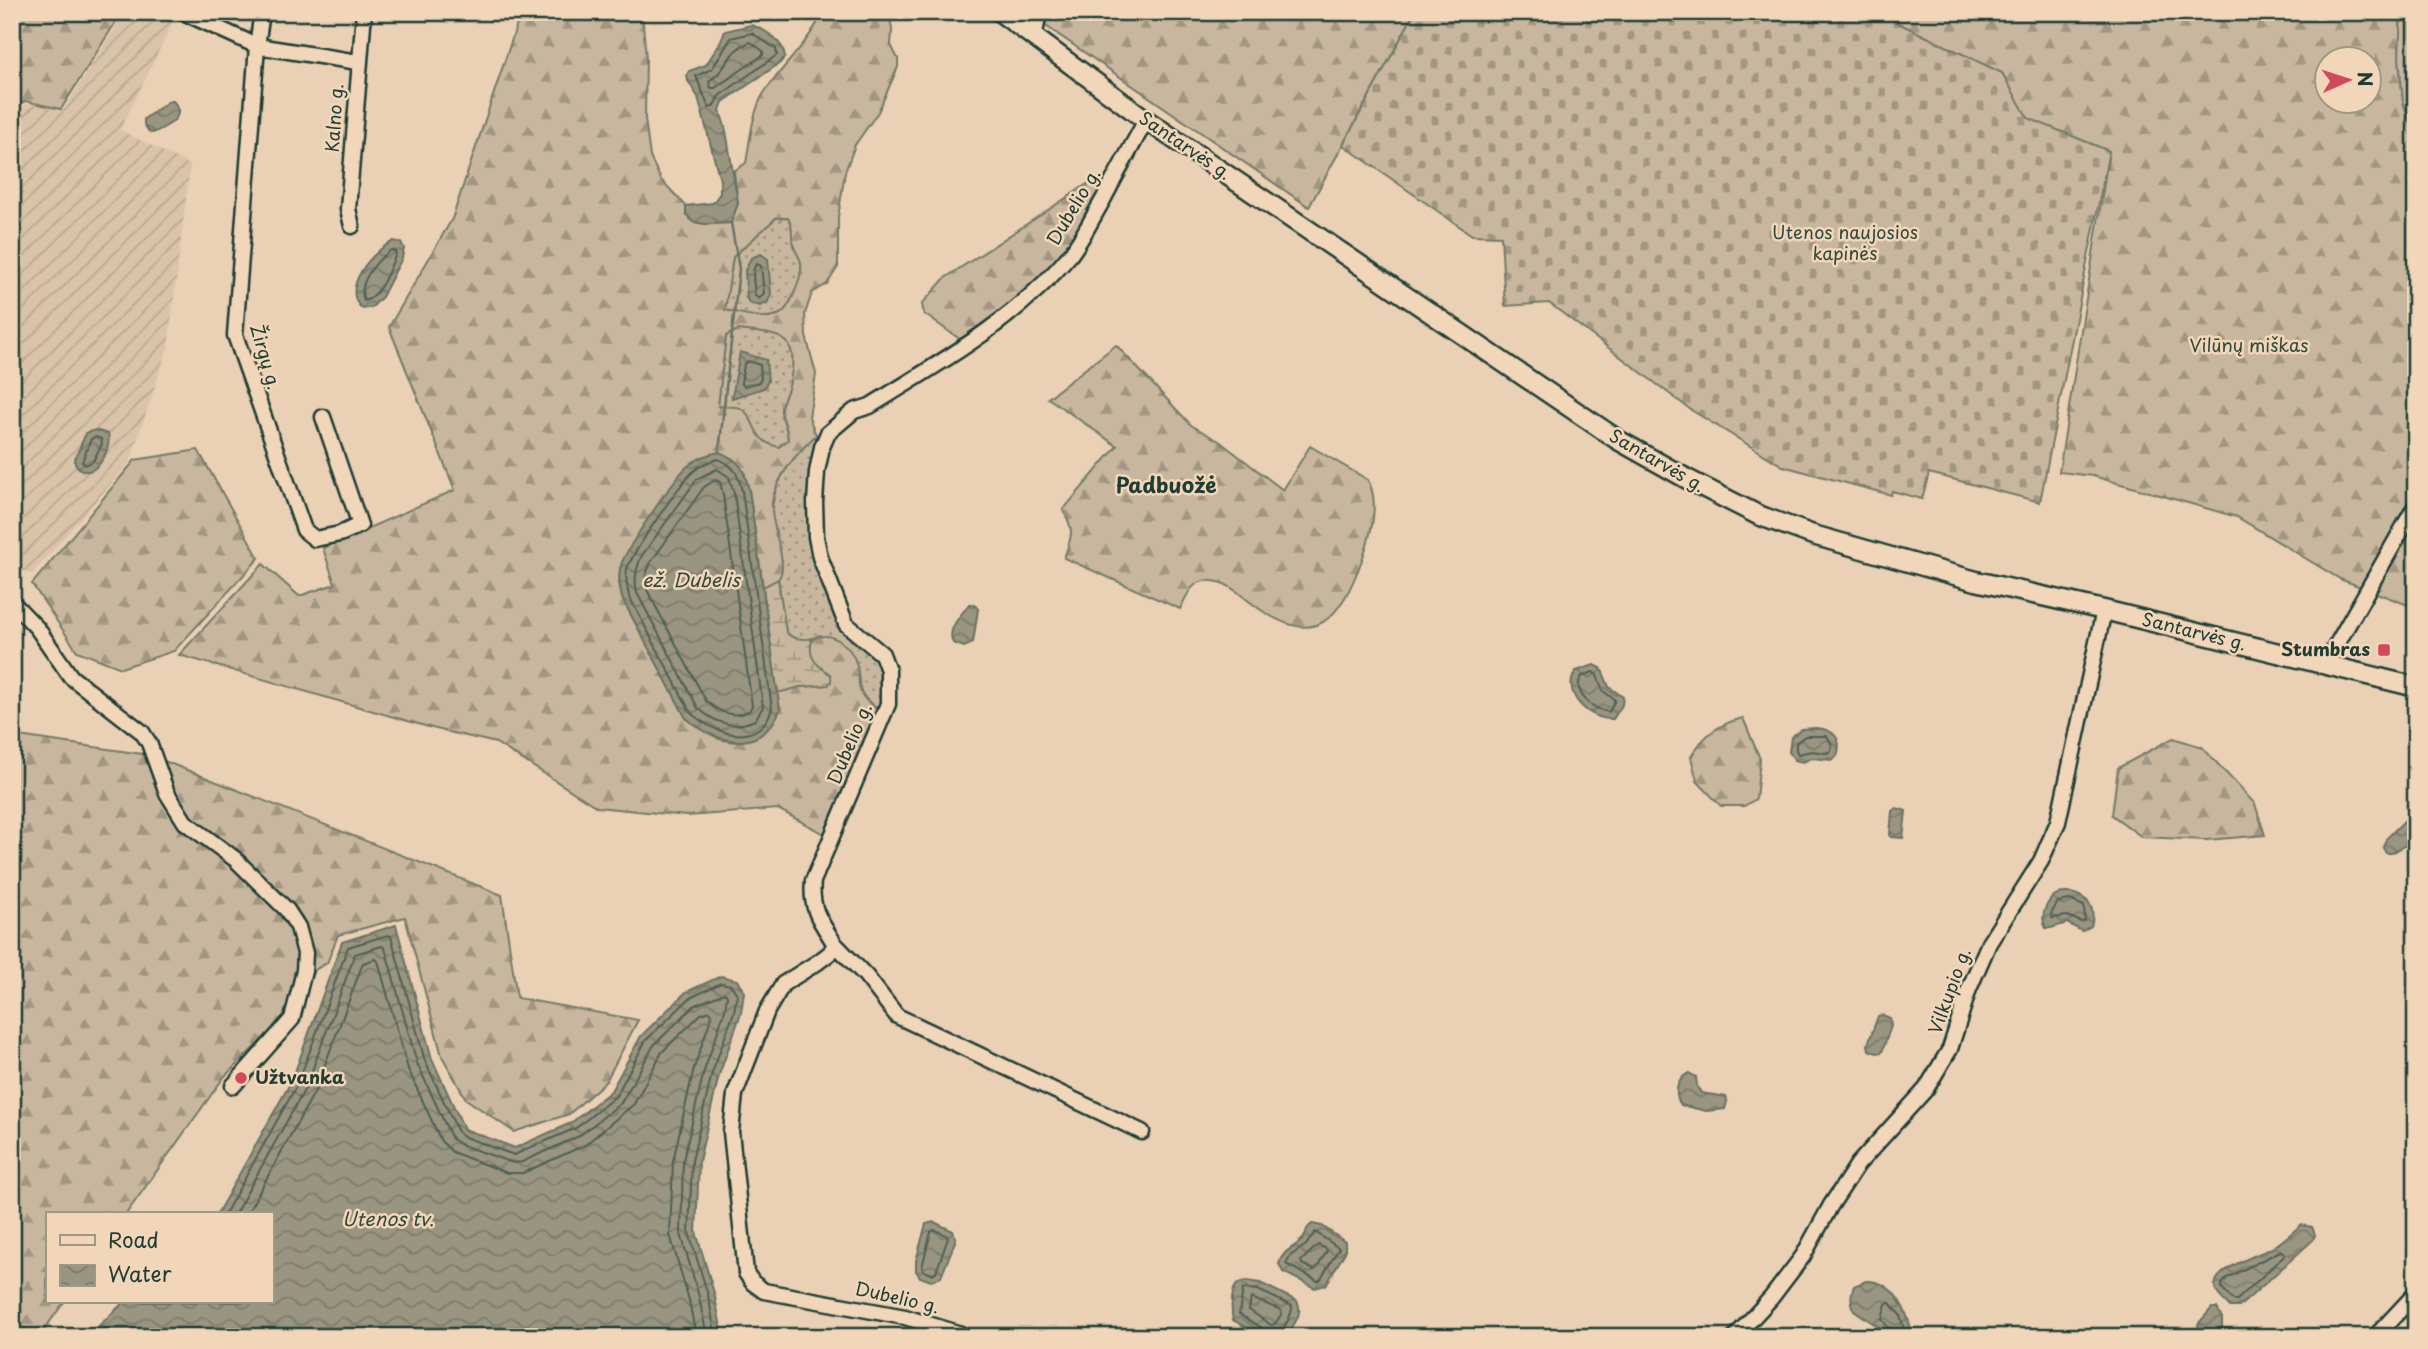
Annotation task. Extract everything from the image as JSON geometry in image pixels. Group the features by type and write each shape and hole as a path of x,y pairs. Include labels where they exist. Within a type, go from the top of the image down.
{"main road":[{"name":"Santarvės g.","path":"1000,12 1146,120 1618,440 1729,501 1786,526 1976,581 2416,687"}],"street":[{"path":"183,12 257,46 358,62"},
{"name":"Žirgų g.","path":"262,12 235,308 235,335 304,530 315,539 340,534 360,525 323,416"},
{"name":"Kalno g.","path":"352,226 348,209 364,12"},
{"path":"1034,39 1039,12"},
{"name":"Dubelio g.","path":"961,1334 905,1317 764,1291 753,1283 746,1273 731,1132 735,1094 767,1011 783,984 830,953 835,944 815,913 811,897 813,881 888,704 888,670 882,654 846,624 820,557 815,502 822,447 828,433 848,415 870,406 961,350 1018,307 1052,274 1083,235 1146,120"},
{"path":"2325,665 2416,505"},
{"path":"12,602 37,628 71,677 142,732 149,743 167,793 185,822 260,881 287,910 298,927 305,953 304,971 292,1019 233,1086"},
{"name":"Vilkupio g.","path":"1735,1337 1771,1298 1803,1256 1831,1205 1858,1164 1926,1089 1950,1049 1969,989 1989,943 2041,861 2058,821 2104,610"},
{"path":"835,944 866,976 897,1016 1142,1132"},
{"path":"2375,1337 2416,1293"}],"shaded area":[{"path":"125,12 177,14 120,130 190,165 168,347 130,462 32,574 12,567 12,113 27,104 64,109"}],"green space":[{"path":"12,12 122,12 61,109 25,101 12,109"},
{"path":"521,12 642,12 646,58 645,119 650,157 661,180 686,206 686,214 693,222 706,224 731,223 738,203 734,171 746,163 760,101 803,44 823,12 889,12 891,45 898,59 898,67 878,112 855,145 845,172 838,217 838,267 827,284 812,293 805,314 806,336 816,374 809,417 816,435 783,474 772,502 773,521 781,555 781,574 776,581 763,587 744,471 620,568 622,598 686,718 719,739 734,742 751,739 780,710 777,693 800,687 828,685 827,672 812,658 812,639 819,636 834,638 851,652 857,666 862,696 881,712 826,835 778,809 687,816 597,807 496,743 432,728 179,655 263,564 299,596 335,584 323,548 455,490 389,327 452,219","holes":["776,218 788,218 792,240 801,263 800,276 791,300 783,312 772,317 751,316 725,310 733,257","738,330 775,335 789,345 792,353 793,366 781,408 788,440 779,447 763,440 740,408 718,406 726,336"]},
{"path":"1045,12 1415,12 1309,207 1043,24"},
{"name":"Utenos naujosios kapinės","path":"1415,12 1875,12 2002,73 2028,118 2109,151 2040,502 1929,473 1922,499 1892,491 1891,495 1783,466 1691,410 1549,303 1505,306 1501,236 1472,235 1343,145"},
{"name":"Vilūnų miškas","path":"1875,12 2401,12 2399,57 2403,102 2416,138 2416,608 2340,579 2237,517 2093,476 2059,472 2109,151 2027,118 2002,73"},
{"path":"2401,12 2416,12 2416,138 2403,102 2399,57"},
{"path":"1099,179 1110,179 1079,234 1043,279 964,342 924,314 922,304 945,278"},
{"path":"776,218 788,218 792,240 801,263 800,276 791,300 783,312 772,317 724,310 733,257"},
{"path":"738,330 775,335 789,345 792,353 793,366 781,408 788,440 779,447 762,440 747,415 718,406 726,336"},
{"path":"1116,345 1191,425 1219,441 1283,490 1310,446 1368,480 1374,508 1366,548 1345,598 1323,622 1310,627 1294,626 1276,619 1230,587 1213,581 1196,584 1180,609 1064,558 1071,534 1063,510 1117,446 1048,398"},
{"path":"816,435 818,452 812,490 835,610 882,663 881,712 864,696 858,674 820,635 802,640 793,638 786,632 778,579 782,562 774,531 773,503 776,490 788,466"},
{"path":"198,450 259,558 174,651 121,668 77,651 32,584 135,460"},
{"path":"778,579 786,632 794,638 812,639 812,657 831,675 828,685 800,687 777,693 763,587"},
{"path":"1743,718 1760,759 1756,799 1744,806 1721,806 1697,781 1691,757 1713,731"},
{"path":"12,735 149,755 502,895 517,998 638,1020 606,1081 569,1114 514,1132 466,1099 442,1056 405,917 338,935 327,963 316,969 288,1014 224,1077 127,1212 46,1212 46,1304 63,1304 39,1337 12,1337"},
{"path":"2173,738 2202,747 2255,804 2265,835 2206,840 2142,837 2112,815 2118,768"}],"water":[{"path":"751,25 773,37 784,51 785,57 723,102 720,110 738,203 731,223 693,222 686,214 686,206 713,203 720,193 720,180 698,97 687,75 689,71 706,65 725,31"},
{"path":"169,101 173,101 177,107 177,117 164,128 149,132 144,119"},
{"path":"394,241 401,243 404,248 402,258 382,297 372,307 363,309 356,301 354,291 357,281 377,252"},
{"path":"761,254 768,259 771,295 767,303 760,306 749,303 747,299 745,271 751,258"},
{"path":"740,352 766,360 768,381 764,388 732,398"},
{"path":"95,430 108,434 109,442 98,465 86,471 80,469 74,461 86,433"},
{"name":"ež. Dubelis","path":"719,452 732,458 740,466 749,490 780,710 771,725 750,740 724,739 686,718 622,598 620,582 620,569 625,557 641,529 674,483 692,463"},
{"path":"969,604 974,604 978,609 973,643 964,647 953,643 951,633"},
{"path":"1594,665 1601,668 1609,687 1623,697 1622,705 1613,719 1595,715 1587,710 1580,704 1572,688 1576,671"},
{"path":"1802,729 1827,730 1835,736 1839,744 1837,756 1832,760 1795,760 1789,752 1791,737"},
{"path":"1896,808 1906,811 1903,838 1890,835 1892,811"},
{"path":"2416,809 2416,839 2392,853 2386,853 2383,848 2386,839"},
{"path":"2071,893 2090,904 2093,914 2091,926 2082,931 2067,923 2046,928 2044,911 2048,903 2057,894"},
{"name":"Utenos tv.","path":"396,925 432,1059 464,1129 515,1148 571,1123 611,1091 641,1036 686,992 721,976 737,980 744,992 741,1013 719,1075 699,1161 696,1232 714,1293 723,1337 87,1337 122,1304 273,1304 273,1212 218,1212 292,1080 342,942"},
{"path":"1878,1016 1890,1018 1891,1026 1882,1052 1877,1053 1869,1050 1868,1044"},
{"path":"1689,1073 1696,1077 1701,1093 1726,1097 1725,1109 1706,1111 1681,1105 1677,1096 1678,1087"},
{"path":"934,1222 953,1231 956,1239 941,1277 931,1281 920,1277 916,1271 916,1261 926,1224"},
{"path":"1312,1224 1322,1226 1345,1242 1345,1252 1326,1285 1315,1288 1283,1272 1279,1264 1286,1252 1303,1239"},
{"path":"2301,1225 2312,1227 2315,1235 2313,1240 2239,1307 2230,1307 2216,1291 2215,1285 2223,1273 2275,1246"},
{"path":"1866,1281 1876,1282 1892,1292 1904,1308 1913,1337 1885,1337 1880,1328 1854,1310 1851,1298 1854,1286"},
{"path":"1239,1283 1260,1283 1297,1301 1298,1315 1286,1337 1263,1337 1233,1320 1234,1289"},
{"path":"2212,1308 2217,1308 2222,1318 2222,1333 2207,1337 2199,1333 2198,1324"}],"waterway":[{"path":"719,452 739,269 731,223"}],"place":[{"name":"Stumbras","path":"2384,650"},
{"name":"Užtvanka","path":"241,1078"}],"district":[{"name":"Padbuožė","path":"1166,486"}]}
